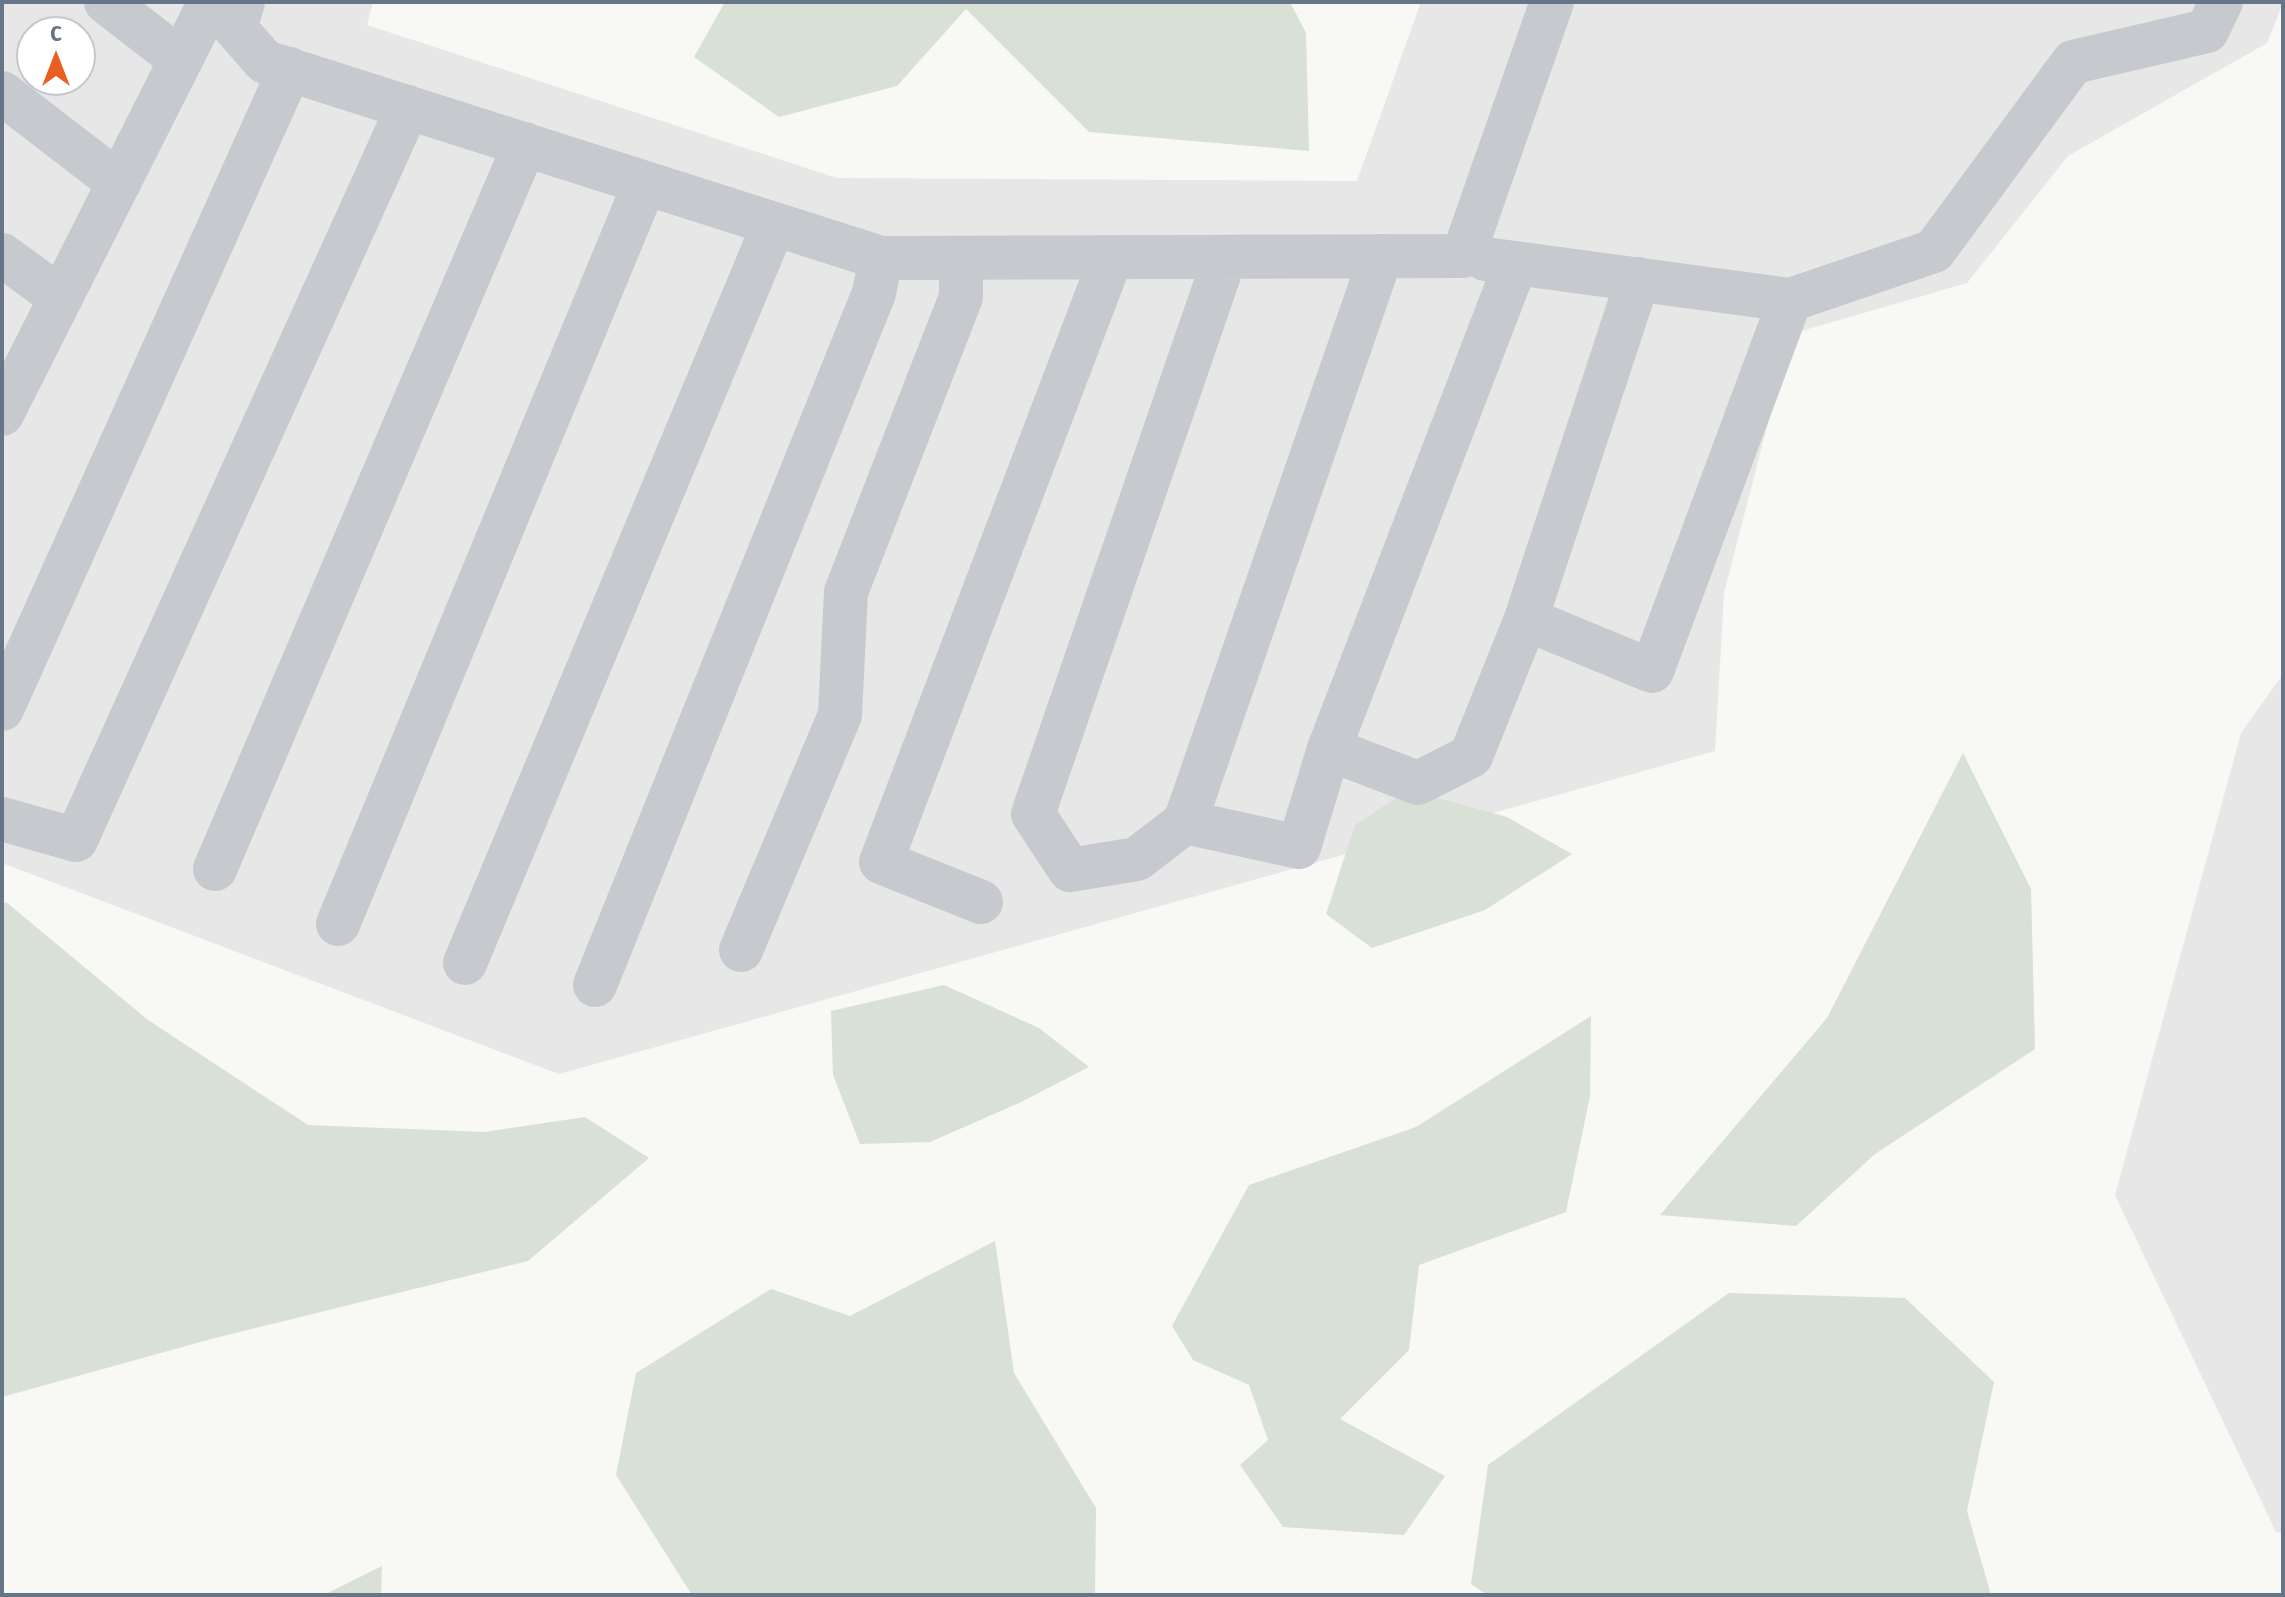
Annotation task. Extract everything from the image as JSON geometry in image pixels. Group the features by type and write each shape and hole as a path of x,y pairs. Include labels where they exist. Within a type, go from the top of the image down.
{"lane":[{"path":"106,2 181,60"},
{"path":"3,412 210,2"},
{"path":"243,2 235,28 265,62 881,258 1463,256 1790,300 1934,251 2073,62 2207,31 2221,2"},
{"path":"1463,256 1552,2"},
{"path":"2,709 290,69"},
{"path":"2,93 119,183"},
{"path":"2,819 76,840 408,107"},
{"path":"215,869 525,144"},
{"path":"338,924 645,183"},
{"path":"465,963 774,224"},
{"path":"2,255 61,298"},
{"path":"1225,257 1033,814 1070,870 1137,859 1185,822 1381,256"},
{"path":"595,985 874,293 881,258"},
{"path":"741,950 840,715 846,592 961,297 961,258"},
{"path":"981,902 881,862 1111,258"},
{"path":"1185,822 1299,847 1329,749 1516,263"},
{"path":"1329,749 1418,783 1471,756 1526,619 1638,279"},
{"path":"1526,619 1652,671 1790,300"}],"shaded area":[{"path":"2,2 373,2 367,25 837,178 1357,181 1421,2 2283,3 2267,43 2068,156 1967,283 1791,334 1724,593 1715,751 559,1074 2,863"},
{"path":"725,2 1290,2 1306,33 1309,151 1089,132 966,9 897,86 779,117 694,57"},
{"path":"2283,674 2283,1533 2276,1532 2115,1195 2241,733"},
{"path":"1963,753 2031,889 2035,1049 1875,1154 1796,1226 1660,1215 1827,1018"},
{"path":"1408,790 1507,817 1572,854 1485,910 1372,948 1326,914 1355,825"},
{"path":"6,902 148,1020 308,1125 484,1132 585,1117 649,1158 528,1261 215,1338 2,1397 2,905"},
{"path":"944,985 1039,1028 1089,1067 1019,1103 930,1142 860,1144 833,1075 831,1011"},
{"path":"1591,1016 1590,1096 1566,1212 1419,1265 1409,1350 1340,1419 1445,1476 1404,1535 1283,1527 1240,1465 1268,1440 1249,1385 1193,1360 1172,1326 1249,1185 1416,1127"},
{"path":"995,1241 1014,1373 1096,1508 1095,1595 692,1595 616,1475 636,1373 771,1289 850,1316"},
{"path":"1729,1293 1905,1298 1994,1382 1967,1511 1991,1595 1487,1595 1471,1584 1488,1465"},
{"path":"382,1566 381,1595 324,1595"}]}
